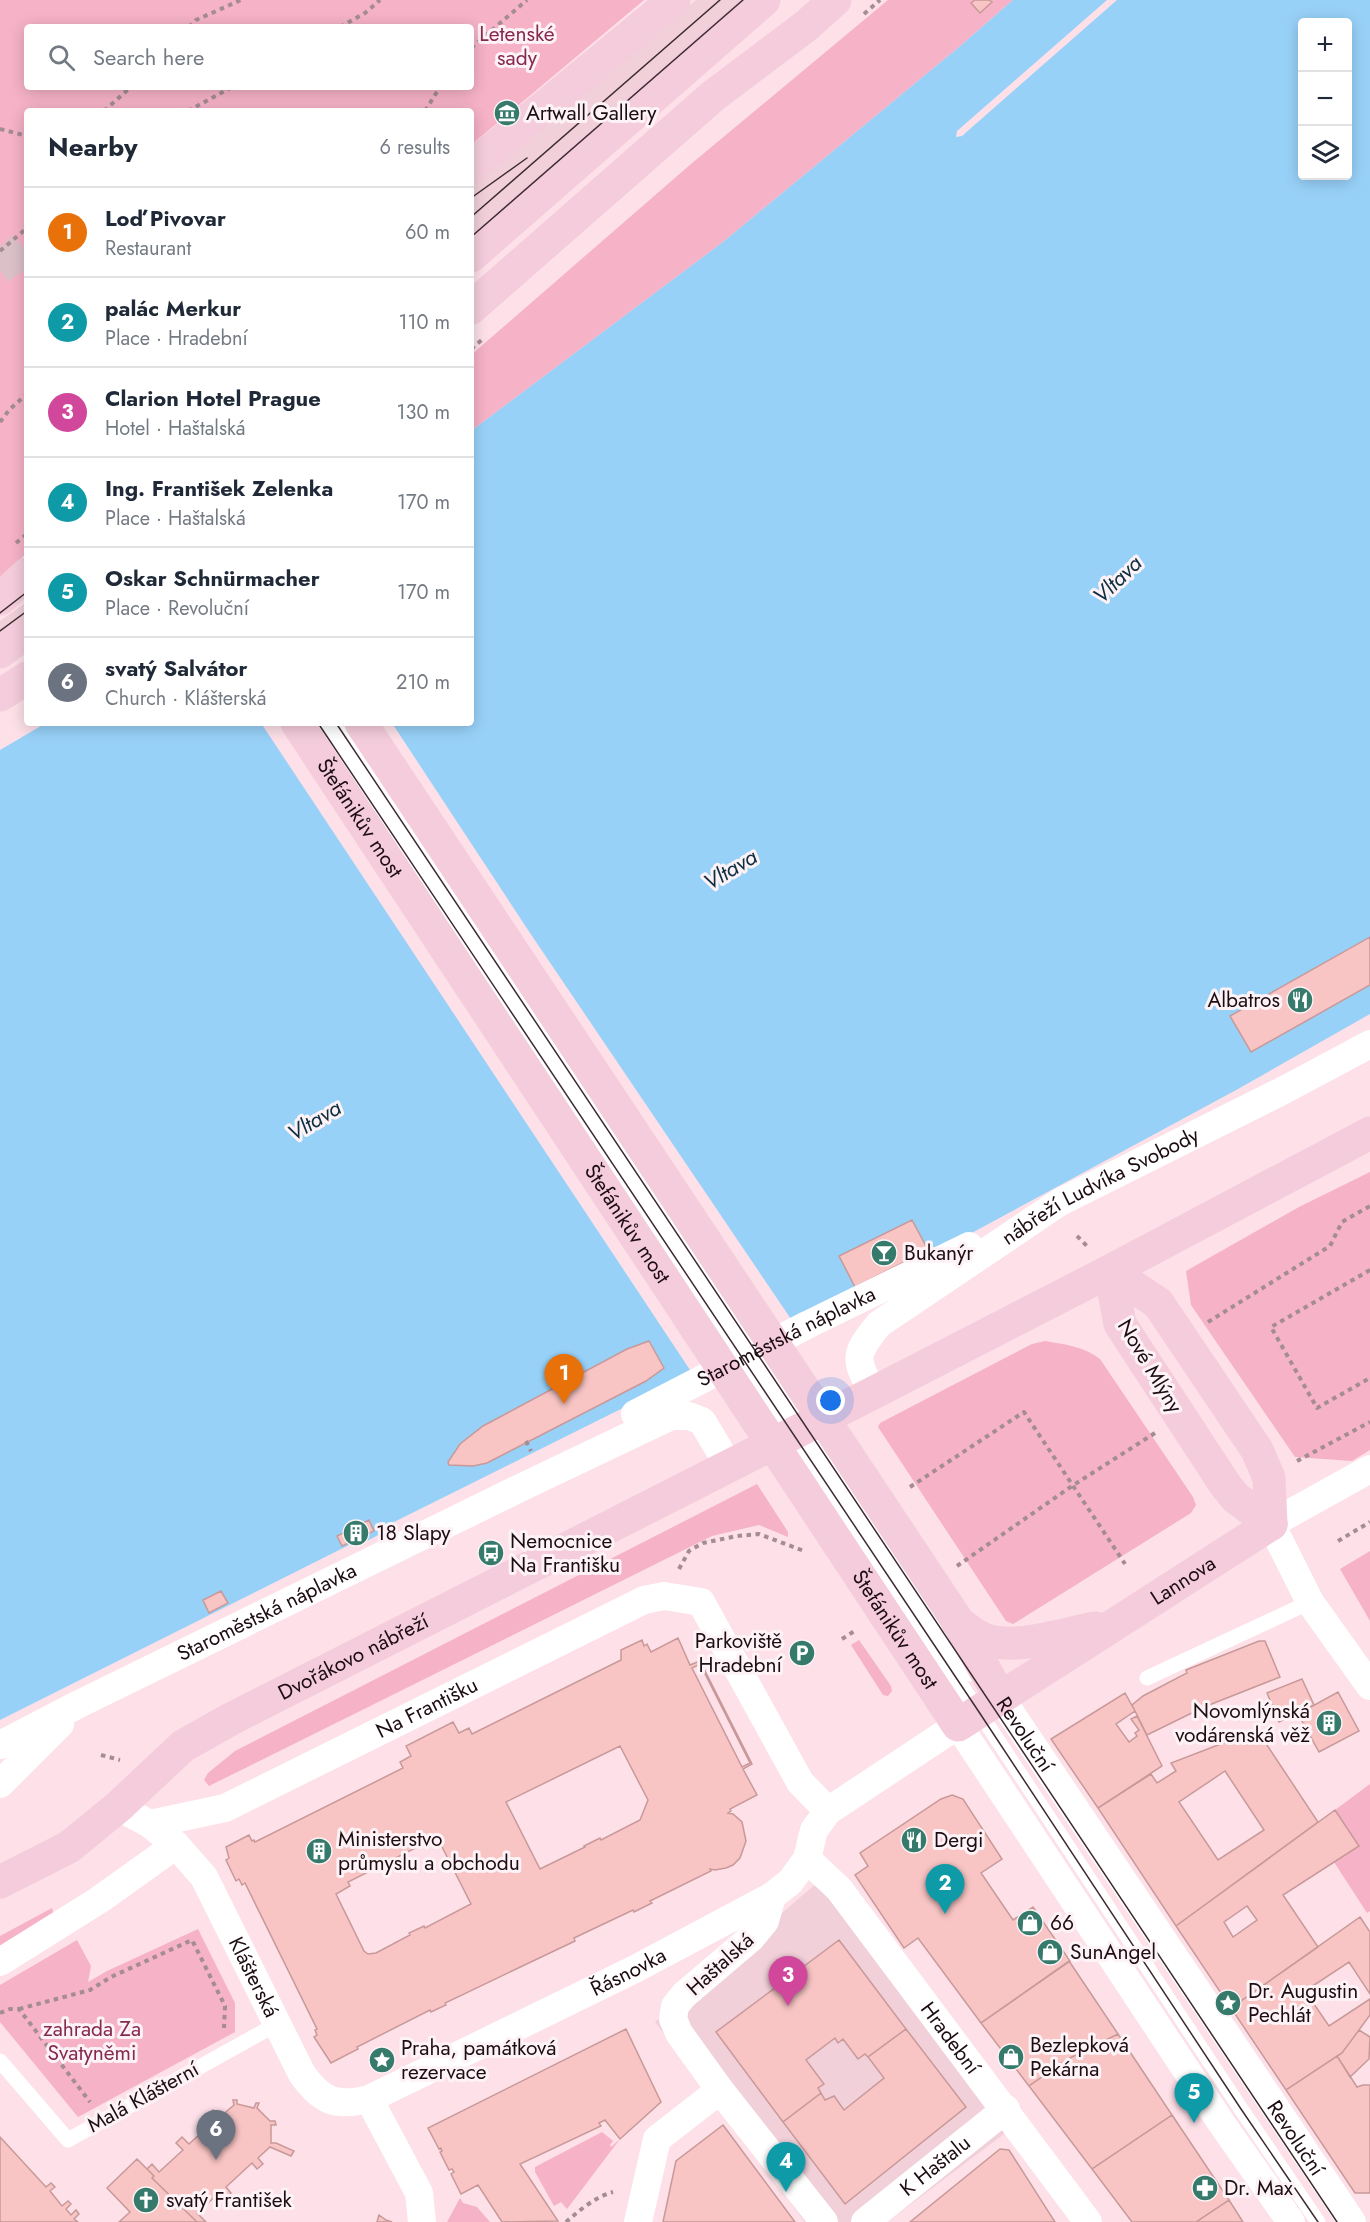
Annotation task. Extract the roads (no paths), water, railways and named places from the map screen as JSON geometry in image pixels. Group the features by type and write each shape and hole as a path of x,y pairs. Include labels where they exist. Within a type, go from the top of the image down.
{"street":[{"path":"474,165 674,0"},
{"path":"474,253 764,0"},
{"path":"474,305 713,96 806,26 835,0"},
{"path":"0,599 24,577"},
{"path":"0,652 24,634"},
{"path":"0,695 24,680"},
{"name":"Štefánikův most","path":"299,726 872,1541 957,1620 982,1709"},
{"name":"Štefánikův most","path":"363,726 872,1541 982,1709"},
{"name":"nábřeží Ludvíka Svobody","path":"873,1393 859,1368 858,1360 863,1344 879,1324 1060,1202 1370,1044"},
{"path":"729,1466 1110,1271 1370,1133"},
{"name":"Staroměstská náplavka","path":"519,1488 592,1435 807,1325 1060,1202"},
{"name":"Nové Mlýny","path":"1110,1271 1120,1324 1226,1486 1236,1497 1271,1524"},
{"name":"Nové Mlýny","path":"1110,1271 1158,1303 1257,1450 1269,1478 1271,1524 1310,1602 1370,1686"},
{"name":"Staroměstská náplavka","path":"0,1745 519,1488 671,1416 689,1416 702,1420 729,1466"},
{"name":"Dvořákovo nábřeží","path":"0,1882 69,1847 118,1807 183,1746 231,1719 729,1466"},
{"name":"Lannova","path":"982,1709 1271,1524 1370,1469"},
{"name":"Na Františku","path":"150,1824 225,1808 644,1600 664,1596 701,1602 800,1782 828,1812"},
{"path":"957,1620 971,1632 1001,1644 1012,1644 1115,1624"},
{"name":"Staroměstská náplavka","path":"0,1784 79,1704"},
{"name":"Řásnovka","path":"369,2099 635,1969 772,1896 790,1882 807,1859 814,1830 828,1812 982,1709"},
{"name":"Revoluční","path":"982,1709 1352,2220"},
{"name":"Revoluční","path":"982,1709 1222,2124 1291,2222"},
{"path":"150,1824 159,1768"},
{"name":"Klášterská","path":"118,1807 150,1824 176,1845 204,1877 302,2074 320,2095 339,2103 354,2103 369,2099"},
{"path":"0,1962 99,1900 176,1845"},
{"name":"Hradební","path":"807,1859 839,1889 1006,2109 1088,2222"},
{"name":"Haštalská","path":"772,1896 765,1921 751,1938 684,1995 675,2006 673,2019 679,2033 720,2090 824,2222"},
{"path":"638,2222 657,2139 720,2090"},
{"path":"369,2099 419,2193 422,2222"},
{"name":"K Haštalu","path":"865,2222 1006,2109"}],"lane":[{"path":"320,726 872,1541 907,1579 957,1620"},
{"path":"338,726 872,1541"},
{"path":"907,1579 982,1709 1234,2099 1318,2222"},
{"path":"1147,1678 1310,1602"},
{"name":"Malá Klášterní","path":"0,2061 68,2140 277,2024"}],"water":[{"name":"Vltava","path":"1013,0 1107,0 957,131 956,137 962,136 1117,0 1370,0 1370,1014 1238,1089 942,1249 378,1530 380,1534 367,1541 365,1537 0,1720 0,750 41,726 474,726 474,429 723,242"}],"tunnel":[{"path":"0,247 24,276"}],"tram line":[{"path":"474,214 720,0"},
{"path":"474,234 743,0"},
{"path":"474,196 527,158"},
{"path":"0,613 24,594"},
{"path":"0,631 24,613"},
{"path":"320,726 1318,2222"},
{"path":"338,726 1337,2222"}],"place":[{"name":"Artwall Gallery","path":"507,113"},
{"name":"Albatros","path":"1300,1000"},
{"name":"Bukanýr","path":"884,1253"},
{"name":"Loď Pivovar","path":"564,1404"},
{"name":"18 Slapy","path":"356,1533"},
{"name":"Nemocnice Na Františku","path":"491,1553"},
{"name":"Parkoviště Hradební","path":"802,1653"},
{"name":"Novomlýnská vodárenská věž","path":"1329,1723"},
{"name":"Dergi","path":"914,1840"},
{"name":"Ministerstvo průmyslu a obchodu","path":"319,1851"},
{"name":"palác Merkur","path":"945,1914"},
{"name":"66","path":"1030,1923"},
{"name":"SunAngel","path":"1050,1952"},
{"name":"Dr. Augustin Pechlát","path":"1228,2003"},
{"name":"Clarion Hotel Prague","path":"788,2006"},
{"name":"Bezlepková Pekárna","path":"1011,2057"},
{"name":"Praha, památková rezervace","path":"382,2060"},
{"name":"Oskar Schnürmacher","path":"1194,2123"},
{"name":"svatý Salvátor","path":"216,2160"},
{"name":"Dr. Max","path":"1205,2188"},
{"name":"Ing. František Zelenka","path":"786,2192"},
{"name":"svatý František","path":"146,2200"}],"park label":[{"name":"Letenské sady","path":"517,46"},
{"name":"zahrada Za Svatyněmi","path":"92,2041"}]}
